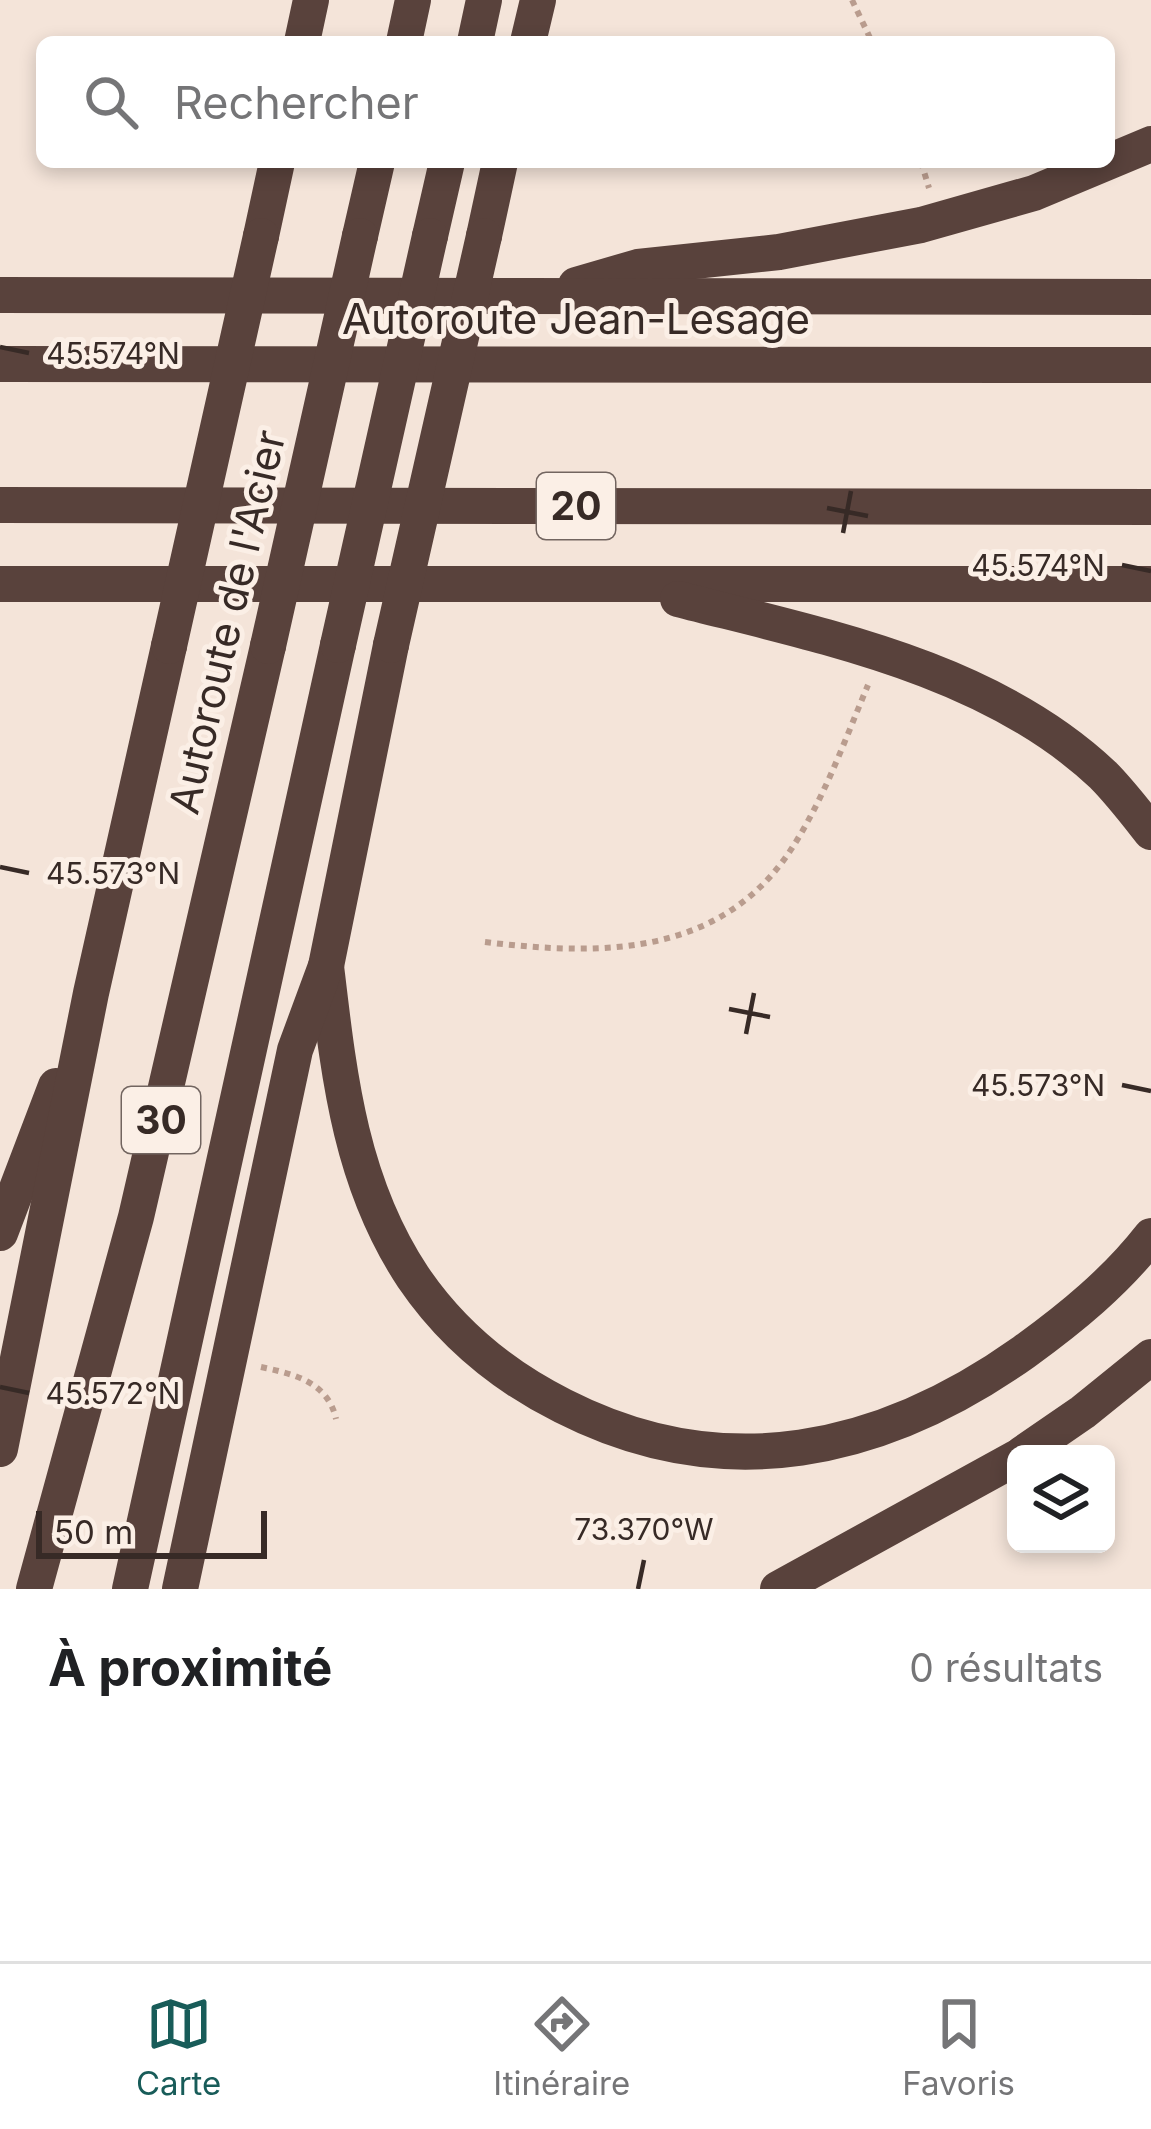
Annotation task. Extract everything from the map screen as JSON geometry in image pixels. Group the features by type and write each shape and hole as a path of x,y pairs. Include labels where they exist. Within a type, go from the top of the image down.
{"highway":[{"path":"303,36 310,0"},
{"path":"405,36 413,0"},
{"path":"476,36 484,0"},
{"path":"529,36 538,0"},
{"path":"1115,158 1151,143"},
{"path":"0,1449 91,993 276,168"},
{"name":"Autoroute de l'Acier","path":"34,1589 142,1196 376,168"},
{"name":"30","path":"130,1589 446,168"},
{"path":"180,1589 295,1050 326,966 391,645 499,168"},
{"path":"538,296 638,267 778,252 921,225 1034,193 1092,168"},
{"path":"0,295 1151,297"},
{"name":"Autoroute Jean-Lesage","path":"0,364 1151,364"},
{"name":"20","path":"0,505 1151,507"},
{"path":"0,584 1151,584"},
{"path":"0,609 88,585"},
{"path":"628,586 882,654 990,700 1069,746 1104,776 1151,832"},
{"path":"326,966 341,1091 357,1160 383,1223 414,1278 468,1342 514,1379 585,1418 633,1435 679,1446 779,1451 827,1444 911,1419 990,1376 1059,1326 1118,1275 1151,1236"},
{"path":"0,1233 91,993"},
{"path":"1035,1445 1151,1357"},
{"path":"778,1589 1007,1463"}],"path":[{"path":"852,0 869,36"},
{"path":"485,942 566,950 648,944 705,926 749,898 800,837 882,654"},
{"path":"229,1360 309,1381 323,1391 336,1419"}]}
